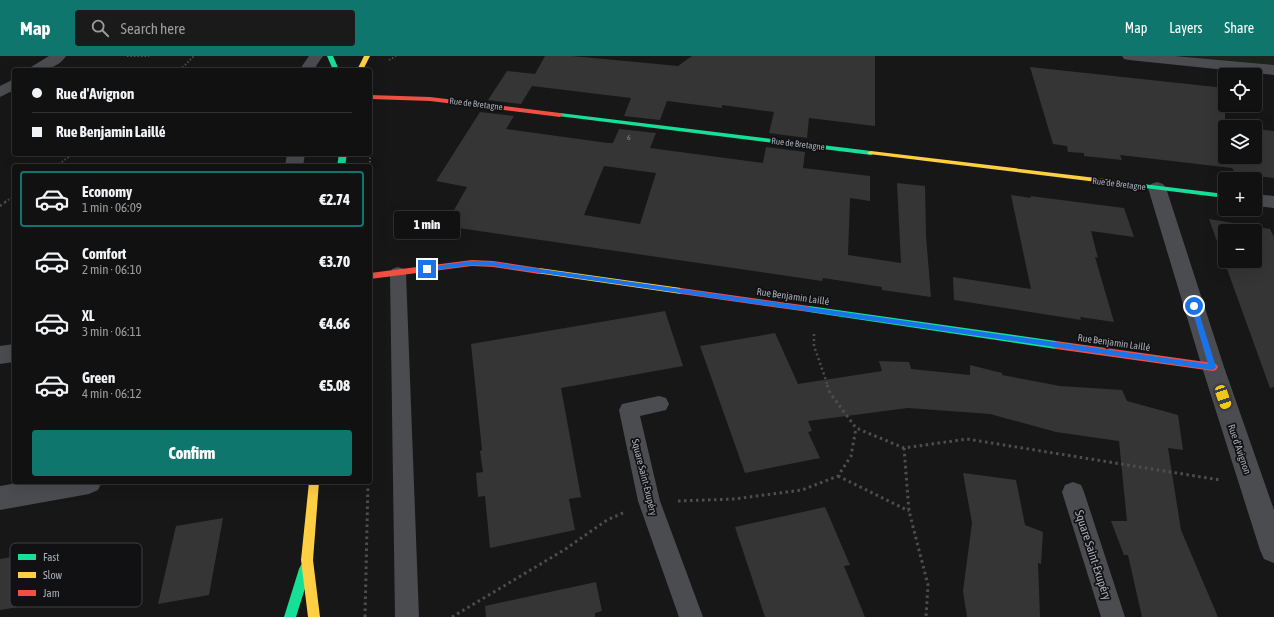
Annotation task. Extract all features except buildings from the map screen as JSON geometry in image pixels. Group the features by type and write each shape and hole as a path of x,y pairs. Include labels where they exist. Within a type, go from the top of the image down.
{"street":[{"path":"39,68 59,56"},
{"path":"309,68 316,56"},
{"path":"330,56 335,68"},
{"path":"361,68 367,56"},
{"path":"1129,56 1274,70"},
{"path":"0,92 12,85"},
{"name":"Rue de Bretagne","path":"372,97 430,99 1218,195"},
{"name":"Rue d'Avignon","path":"1157,188 1213,367 1274,550"},
{"path":"1262,201 1274,202"},
{"name":"Rue Benjamin Laillé","path":"372,276 472,263 493,264 1213,367"},
{"path":"0,354 12,352"},
{"path":"0,498 78,484"},
{"path":"290,617 307,560 314,484"},
{"path":"307,560 314,617"}],"lane":[{"path":"398,273 407,617"},
{"name":"Square Saint-Exupéry","path":"659,404 629,410 649,502 691,617"},
{"name":"Square Saint-Exupéry","path":"1073,492 1113,617"}],"path":[{"path":"127,56 149,56"},
{"path":"182,68 194,56"},
{"path":"59,164 70,156"},
{"path":"0,206 12,197"},
{"path":"812,310 814,346 830,393 856,428 904,448 967,440 1025,448 1253,486"},
{"path":"904,448 909,511 928,585 926,617"},
{"path":"838,476 909,511"},
{"path":"365,617 368,484"}],"shaded area":[{"path":"1181,56 1274,56 1274,65"}],"traffic: fast":[{"path":"330,56 335,68"},
{"path":"560,115 871,153"},
{"path":"341,164 343,156"},
{"path":"1113,182 1218,195"},
{"path":"809,309 1056,345"},
{"path":"290,617 305,569"}],"traffic: slow":[{"path":"361,68 367,56"},
{"path":"871,153 1113,182"},
{"path":"539,271 681,291"},
{"path":"314,484 307,560 314,617"}],"traffic: jam":[{"path":"372,97 430,99 560,115"},
{"path":"372,276 472,263 493,264 539,271"},
{"path":"681,291 809,309"},
{"path":"1056,345 1213,367"}],"route":[{"path":"427,269 472,263 493,264 1213,367 1194,306"}]}
